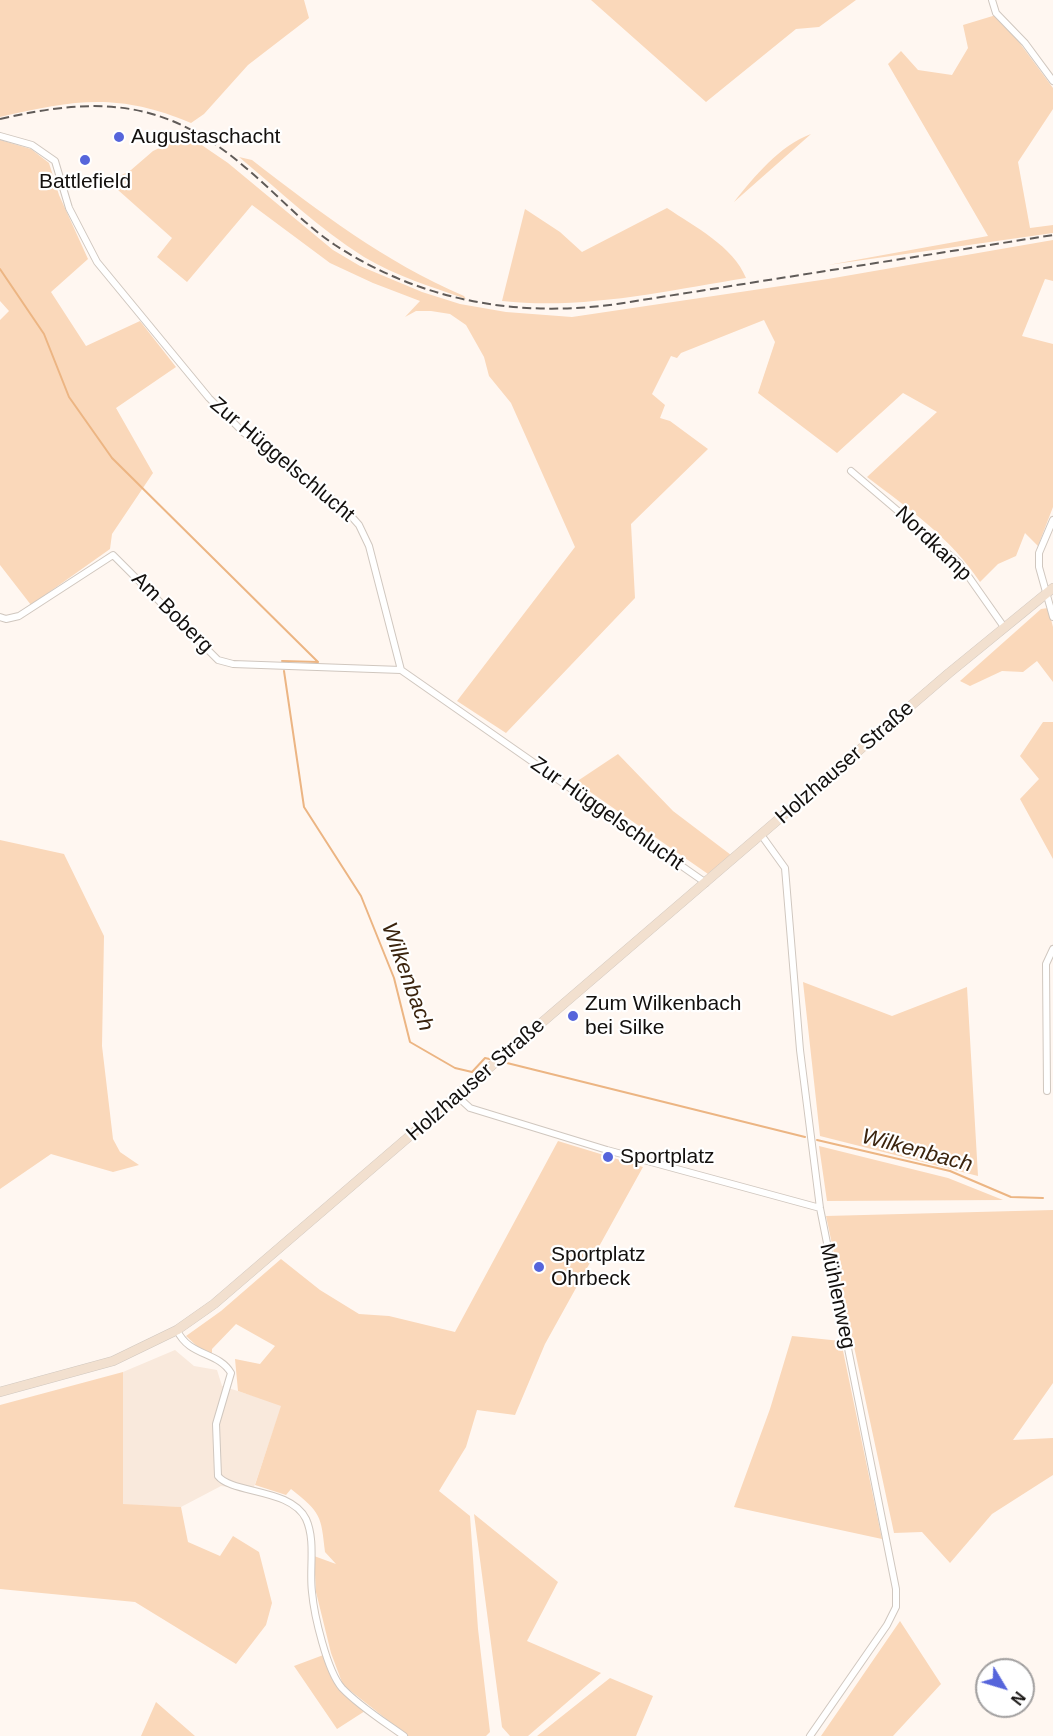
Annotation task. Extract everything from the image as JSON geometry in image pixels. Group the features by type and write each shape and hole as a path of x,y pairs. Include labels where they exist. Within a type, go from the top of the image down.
{"street":[{"path":"992,0 996,13 1025,43 1053,81"},
{"name":"Zur Hüggelschlucht","path":"0,136 32,145 54,161 69,208 97,262 209,398 243,432 343,507 359,525 369,546 402,670 429,692 706,883"},
{"name":"Nordkamp","path":"851,471 959,563 1004,627"},
{"path":"1053,520 1039,553 1039,567 1049,590 1053,617"},
{"name":"Am Boberg","path":"0,617 19,616 114,555 218,660 233,664 402,670"},
{"name":"Holzhauser Straße","path":"0,1392 113,1361 177,1330 214,1304 1049,590"},
{"name":"Mühlenweg","path":"762,836 786,868 800,1050 820,1208 891,1554 896,1607 887,1624 810,1736"},
{"path":"1047,1091 1046,964 1053,949"},
{"path":"458,1097 470,1108 608,1150 820,1208"},
{"path":"177,1330 187,1345 198,1353 223,1362 231,1373 216,1424 218,1476 228,1485 261,1490 301,1513 310,1534 315,1612 333,1672 342,1687 404,1736"}],"shaded area":[{"path":"0,0 304,0 309,18 248,65 204,114 191,123 141,107 96,102 51,106 0,117"},
{"path":"591,0 856,0 819,27 796,29 706,102"},
{"path":"996,15 1002,19 1053,88 1053,109 1018,162 1030,228 1053,225 1053,233 828,265 988,236 888,64 901,51 918,70 952,75 968,48 963,25"},
{"path":"811,134 734,202 759,172 778,154 799,139"},
{"path":"187,135 228,163 333,250 360,266 422,292 460,304 506,312 572,317 828,279 1053,240 1053,281 1045,279 1022,336 1053,344 1053,507 1038,546 1025,533 1016,556 998,564 980,582 969,566 943,538 867,477 937,412 903,393 837,453 758,393 775,342 764,320 681,353 677,358 671,356 652,394 665,405 660,418 670,421 708,449 631,524 635,598 506,733 457,701 575,547 511,403 489,376 484,357 466,325 450,314 431,311 416,311 405,317 420,301 330,263 252,205 187,282 157,257 172,238 109,182 131,170 153,151"},
{"path":"0,140 31,149 49,163 59,195 88,259 51,292 86,346 140,321 176,367 116,408 153,473 112,534 110,549 31,605 0,565 0,320 9,311 0,301"},
{"path":"239,157 252,160 328,217 380,252 466,299 401,275 364,257 315,222"},
{"path":"667,208 723,247 732,256 746,278 594,301 533,303 502,301 525,209 560,232 582,252"},
{"path":"1048,608 1053,627 1053,682 1037,661 1023,672 1002,671 970,686 960,681 1041,609"},
{"path":"1043,722 1053,722 1053,859 1020,799 1039,779 1020,756"},
{"path":"618,754 673,811 731,855 708,874 576,782"},
{"path":"0,840 64,854 104,936 102,1046 113,1139 120,1152 139,1165 113,1172 51,1154 0,1189"},
{"path":"803,982 892,1016 967,987 978,1176 820,1136"},
{"path":"558,1141 643,1167 545,1344 515,1415 477,1410 466,1447 439,1491 470,1516 478,1629 490,1732 486,1736 408,1736 343,1685 331,1653 316,1592 314,1556 336,1564 325,1552 318,1516 291,1489 286,1495 255,1485 281,1406 238,1391 235,1359 260,1364 275,1346 236,1324 212,1349 212,1354 199,1348 186,1336 221,1311 281,1259 320,1290 359,1314 389,1316 455,1332"},
{"path":"819,1146 948,1178 1003,1200 827,1201"},
{"path":"1053,1210 1053,1383 1013,1440 1053,1438 1053,1475 992,1514 950,1563 922,1532 894,1533 826,1216"},
{"path":"792,1336 841,1341 882,1539 734,1507 770,1409"},
{"path":"175,1350 194,1366 217,1370 222,1386 282,1405 253,1490 221,1486 181,1507 123,1505 123,1372"},
{"path":"123,1372 123,1504 181,1507 188,1542 220,1556 233,1536 259,1552 272,1603 266,1625 236,1664 135,1602 0,1589 0,1405"},
{"path":"474,1514 558,1582 527,1641 601,1673 528,1736 510,1736 502,1727"},
{"path":"900,1621 941,1684 893,1736 821,1736"},
{"path":"326,1654 337,1684 365,1711 337,1729 294,1666"},
{"path":"610,1678 653,1696 636,1736 537,1736"},
{"path":"156,1702 195,1736 141,1736"}],"waterway":[{"path":"0,269 44,334 69,397 112,458 318,662 282,661"},
{"name":"Wilkenbach","path":"284,671 304,807 361,896 394,978 410,1042 455,1068 472,1072 485,1058 494,1060"},
{"name":"Wilkenbach","path":"503,1062 805,1137"},
{"name":"Wilkenbach","path":"817,1140 950,1171 1011,1197 1043,1198"}],"railway":[{"path":"0,119 69,107 100,106 130,109 159,116 188,128 217,145 246,168 300,218 335,245 368,264 401,280 436,292 471,301 507,306 543,309 617,304 1053,235"}],"place":[{"name":"Augustaschacht","path":"119,137"},
{"name":"Battlefield","path":"85,160"},
{"name":"Zum Wilkenbach bei Silke","path":"573,1016"},
{"name":"Sportplatz","path":"608,1157"},
{"name":"Sportplatz Ohrbeck","path":"539,1267"}]}
